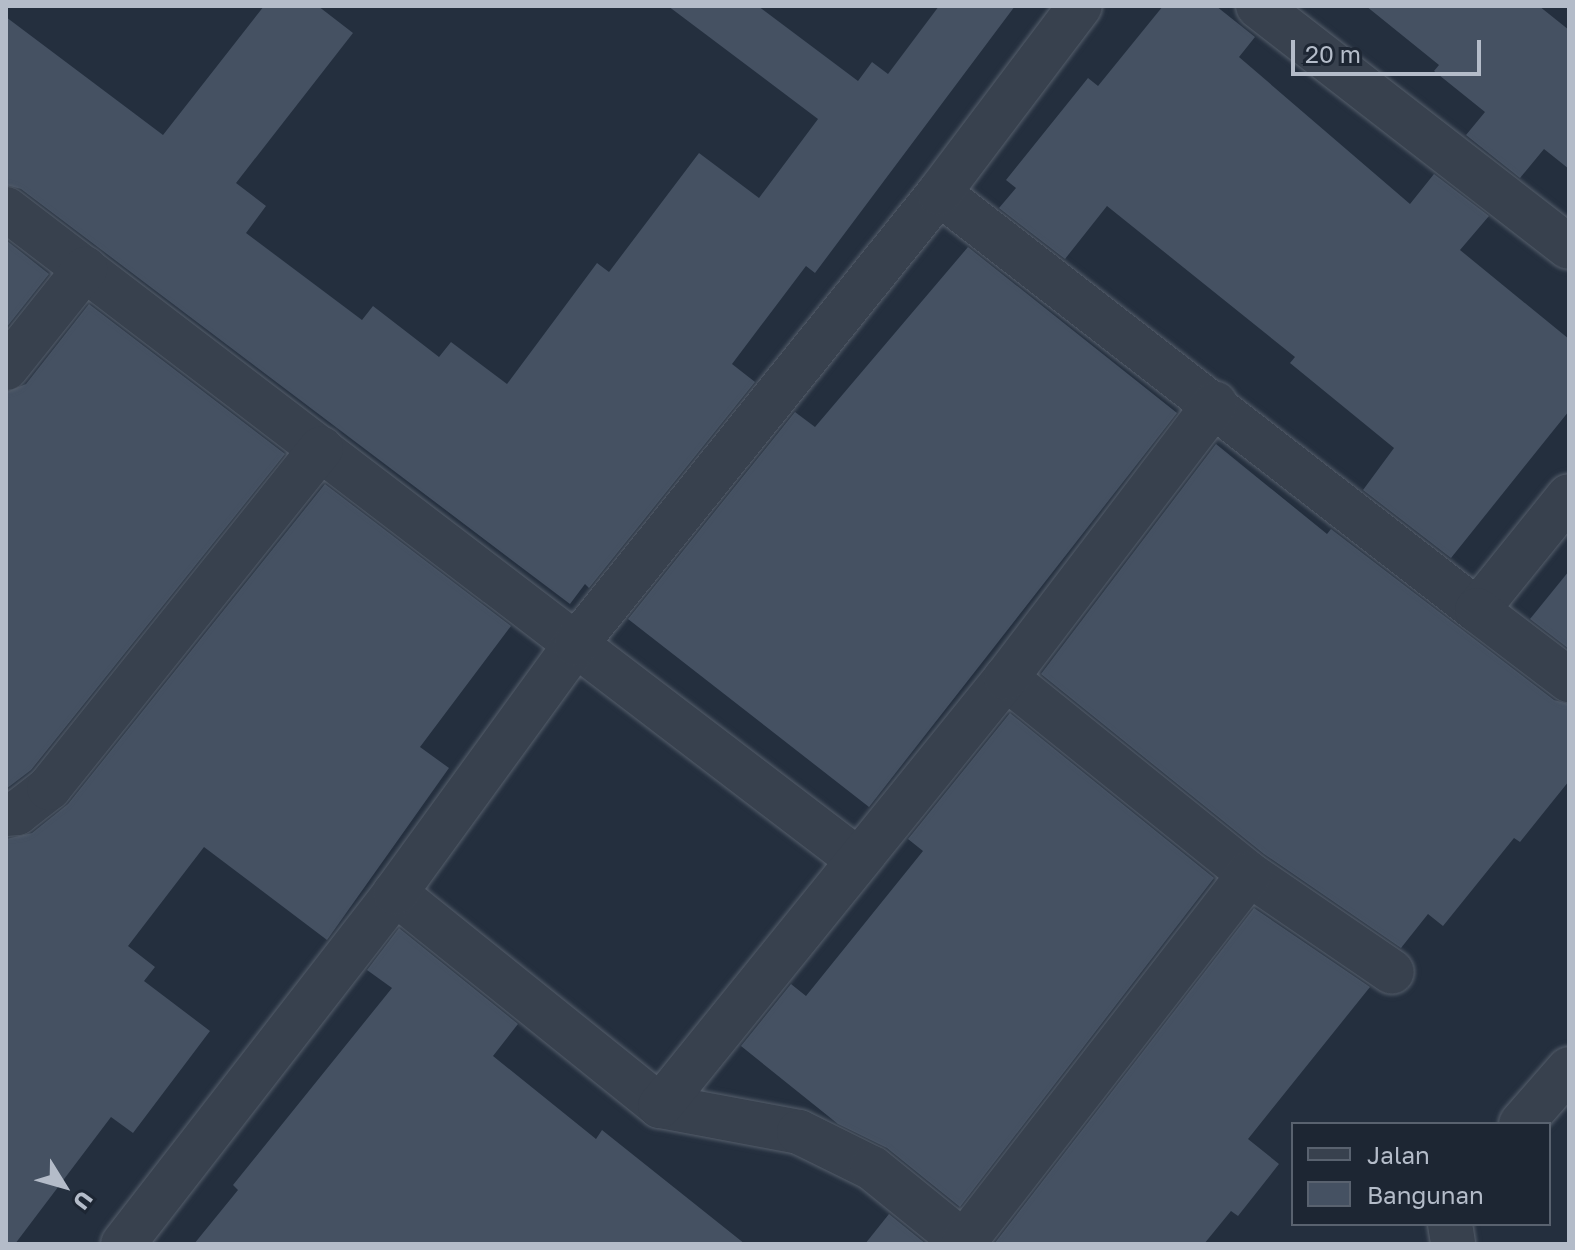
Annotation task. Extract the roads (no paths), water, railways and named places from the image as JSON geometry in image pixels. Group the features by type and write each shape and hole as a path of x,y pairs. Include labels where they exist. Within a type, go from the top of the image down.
{"street":[{"path":"123,1244 395,893 576,644 939,193 1080,6"},
{"path":"1258,6 1569,247"},
{"path":"939,193 1569,680"},
{"path":"6,209 858,860"},
{"path":"6,368 85,269"},
{"path":"660,1106 1006,678 1215,404"},
{"path":"6,814 17,813 49,788 321,449"},
{"path":"1477,610 1569,496"},
{"path":"1006,678 1249,874 1392,972"},
{"path":"395,893 660,1106 799,1132 872,1168 965,1243 1249,874"},
{"path":"1523,1122 1569,1069"}]}
